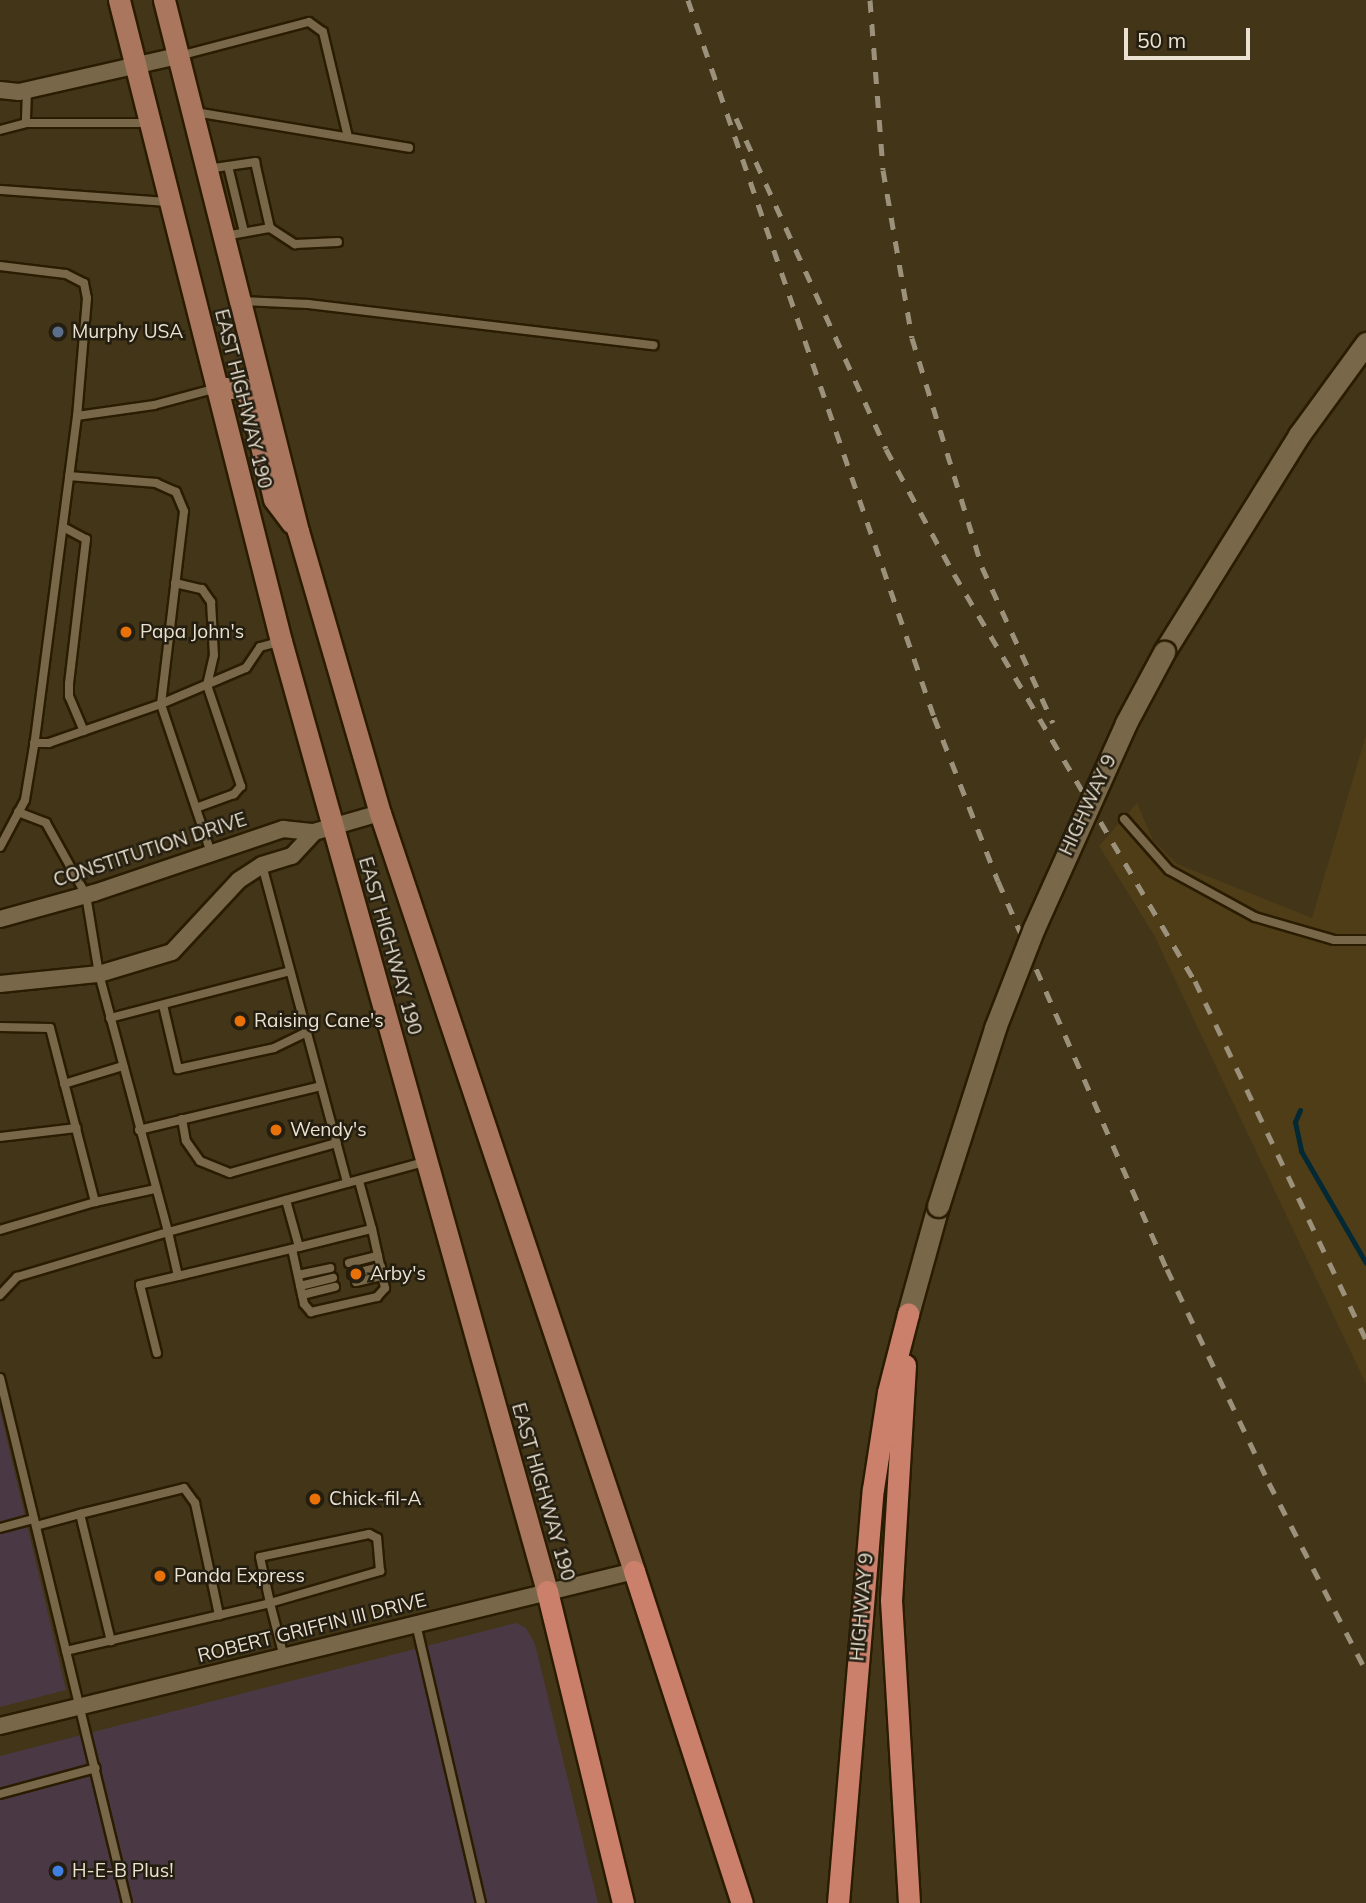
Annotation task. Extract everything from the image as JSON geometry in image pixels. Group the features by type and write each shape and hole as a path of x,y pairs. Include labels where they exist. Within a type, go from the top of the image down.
{"highway":[{"name":"HIGHWAY 9","path":"838,1903 837,1877 873,1489 888,1392 908,1314"},
{"name":"HIGHWAY 9","path":"908,1314 891,1600 909,1903"},
{"path":"634,1571 742,1903"},
{"name":"EAST HIGHWAY 190","path":"547,1591 620,1898"}],"main road":[{"name":"EAST HIGHWAY 190","path":"119,0 281,641 324,829 427,1161 547,1591"},
{"name":"EAST HIGHWAY 190","path":"164,0 207,169 234,234 242,301 298,531 380,813 634,1571"},
{"name":"HIGHWAY 9","path":"908,1314 937,1206 982,1068 1034,928 1126,723 1164,652 1299,435 1366,342"},
{"path":"217,388 242,388 249,397 274,499 298,531"}],"street":[{"path":"0,90 27,90 178,56"},
{"name":"CONSTITUTION DRIVE","path":"0,919 86,895 283,829 324,829 380,813"},
{"name":"CONSTITUTION DRIVE","path":"0,984 99,974 172,952 216,901 262,865 292,856 324,829"},
{"name":"ROBERT GRIFFIN III DRIVE","path":"0,1727 634,1571"}],"lane":[{"path":"178,56 309,22 323,32 348,137"},
{"path":"26,123 27,90"},
{"path":"192,111 409,148"},
{"path":"0,130 26,123 150,123"},
{"path":"207,169 255,162 270,228"},
{"path":"228,166 234,234 270,228 295,244 338,242"},
{"path":"0,190 170,202"},
{"path":"0,266 66,274 84,283 87,298 77,416 25,800 0,847"},
{"path":"242,301 308,304 654,345"},
{"path":"77,416 154,405 217,388"},
{"path":"69,476 156,484 176,492 184,511 160,704 211,853"},
{"path":"63,527 86,539 69,684 69,696 84,731"},
{"path":"175,583 202,589 211,602 214,655 207,685 241,786 234,794 196,808"},
{"path":"34,743 84,731 207,685 246,668 260,647 281,641"},
{"path":"18,812 46,823 86,895 99,974 178,1276"},
{"path":"1124,819 1169,870 1255,917 1335,940 1366,940"},
{"path":"262,865 347,1183"},
{"path":"110,1018 290,971"},
{"path":"163,1004 178,1069 274,1048 307,1032"},
{"path":"0,1027 50,1028 95,1202"},
{"path":"64,1084 123,1066"},
{"path":"139,1130 321,1086"},
{"path":"182,1119 186,1141 200,1161 230,1173 337,1143"},
{"path":"0,1137 76,1128"},
{"path":"0,1295 17,1277 168,1232 427,1161"},
{"path":"286,1200 301,1290 311,1312 377,1297 385,1288 359,1181"},
{"path":"0,1230 95,1202 155,1189"},
{"path":"157,1353 139,1285 372,1229"},
{"path":"349,1263 378,1256"},
{"path":"298,1275 330,1268"},
{"path":"354,1278 382,1272"},
{"path":"301,1290 334,1283"},
{"path":"0,1378 127,1903"},
{"path":"0,1528 80,1514 184,1488 195,1503 219,1615"},
{"path":"80,1514 111,1640"},
{"path":"66,1651 270,1603 380,1571 380,1545 369,1534 260,1557 270,1603 284,1657"},
{"path":"416,1624 481,1903"},
{"path":"0,1794 96,1768"}],"shaded area":[{"path":"1366,735 1366,1384 1154,935 1099,846 1137,803 1153,840 1177,864 1312,918"},
{"path":"0,1410 66,1690 0,1707"},
{"path":"516,1623 526,1628 535,1644 598,1903 0,1903 0,1756"}],"waterway":[{"path":"1300,1110 1295,1122 1301,1151 1366,1263"}],"railway":[{"path":"688,0 934,717 998,881 1167,1269 1269,1483 1366,1671"},
{"path":"870,0 883,170 912,338 982,567 1053,723"},
{"path":"736,118 886,449 954,574 1195,981 1366,1339"}],"place":[{"name":"Murphy USA","path":"58,332"},
{"name":"Papa John's","path":"126,632"},
{"name":"Raising Cane's","path":"240,1021"},
{"name":"Wendy's","path":"276,1130"},
{"name":"Arby's","path":"356,1274"},
{"name":"Chick-fil-A","path":"315,1499"},
{"name":"Panda Express","path":"160,1576"},
{"name":"H-E-B Plus!","path":"58,1871"}]}
